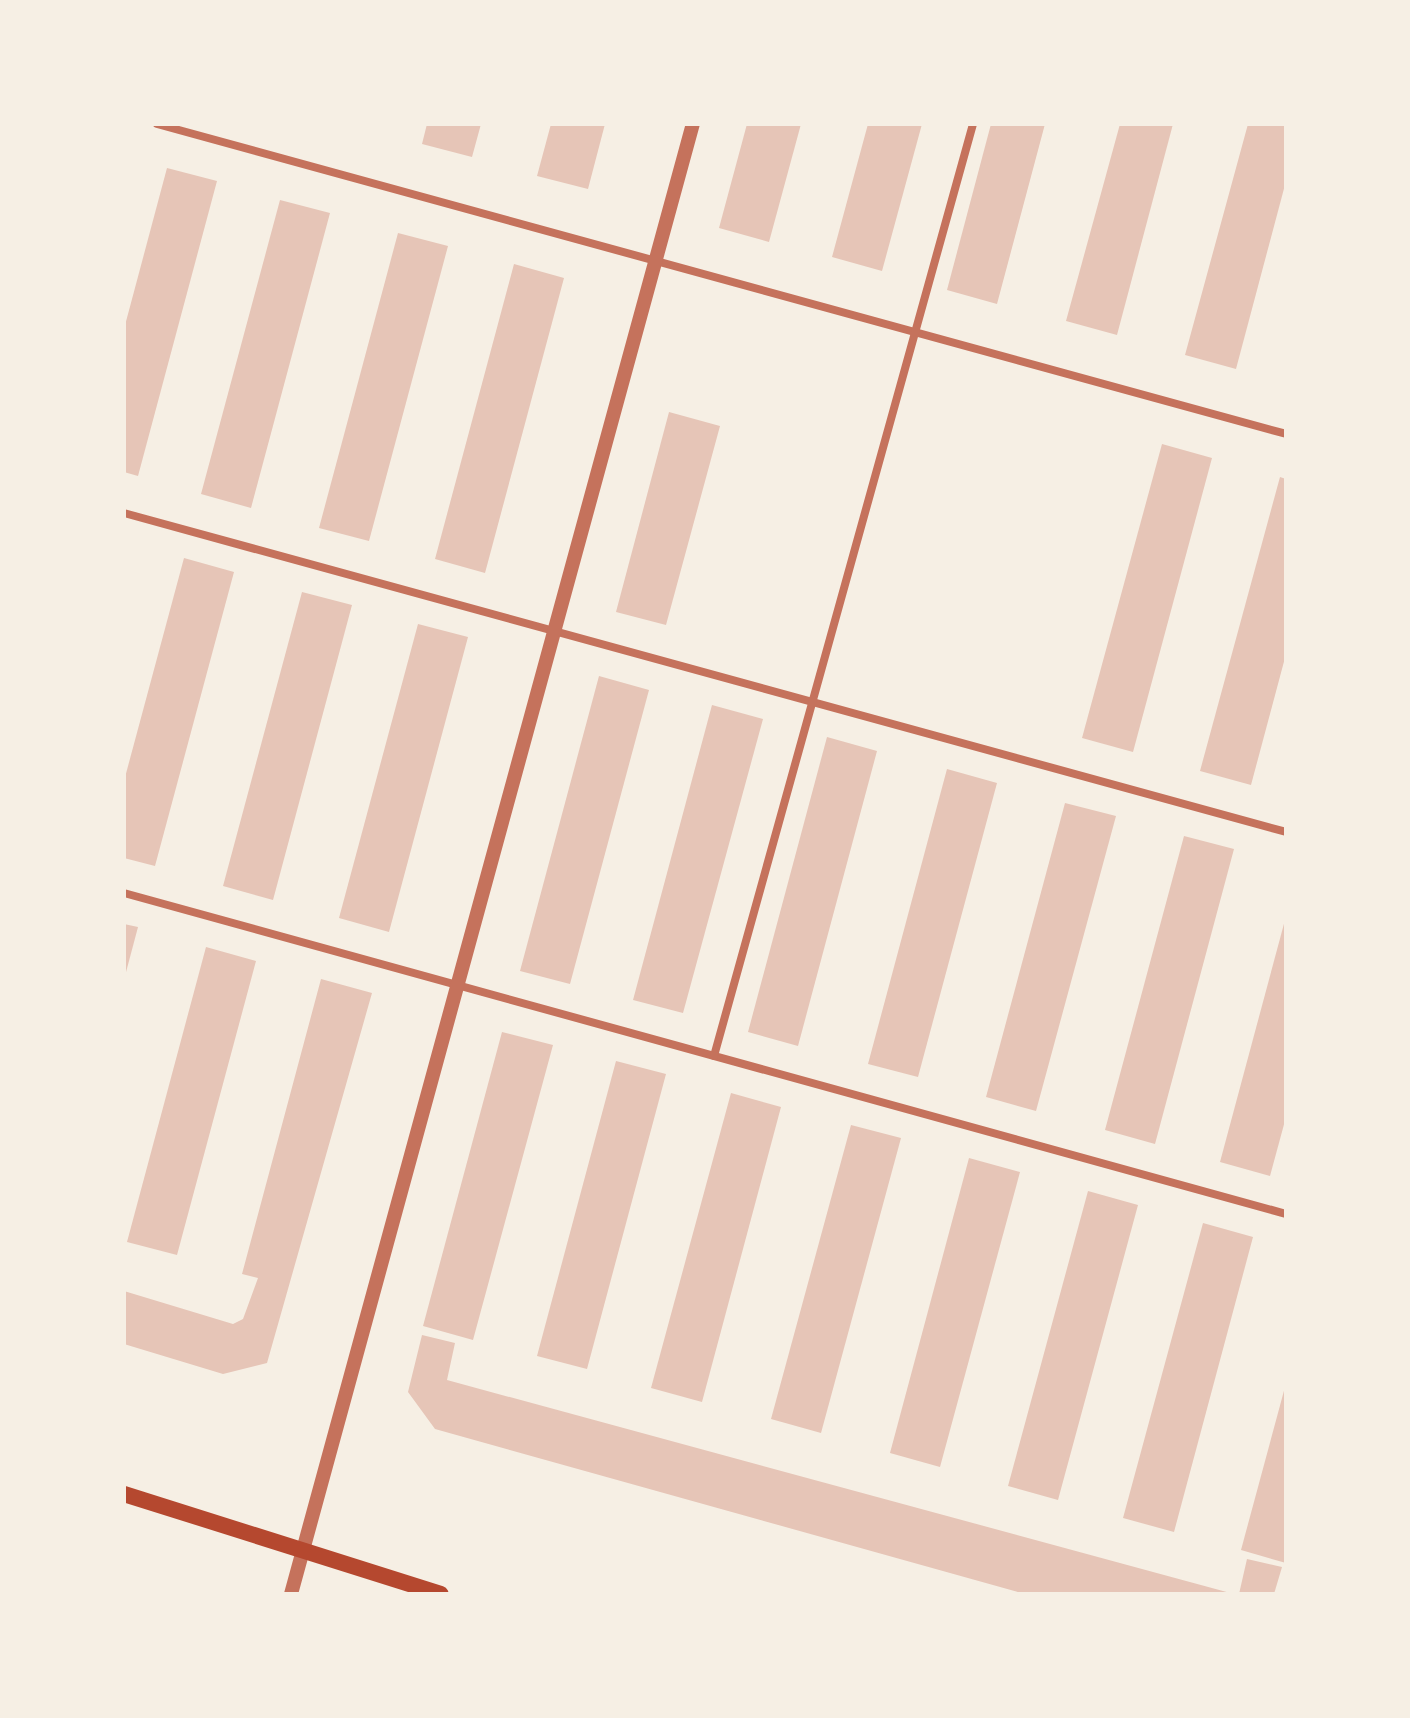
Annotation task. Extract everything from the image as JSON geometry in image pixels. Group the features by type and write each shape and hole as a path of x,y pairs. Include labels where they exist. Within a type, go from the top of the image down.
{"main road":[{"path":"124,1494 441,1594"}],"street":[{"path":"157,124 1286,434"},
{"path":"291,1594 693,124"},
{"path":"714,1056 973,124"},
{"path":"124,513 1286,832"},
{"path":"124,893 1286,1214"}],"building":[{"path":"427,124 481,124 472,157 422,144"},
{"path":"551,124 605,124 588,189 537,176"},
{"path":"747,124 801,124 769,242 719,228"},
{"path":"868,124 922,124 882,271 832,257"},
{"path":"991,124 1045,124 997,304 947,290"},
{"path":"1120,124 1173,124 1117,335 1066,321"},
{"path":"1248,124 1286,124 1286,181 1236,369 1185,355"},
{"path":"167,168 217,181 138,476 124,472 124,329"},
{"path":"280,200 330,213 251,508 201,494"},
{"path":"398,233 448,246 369,541 319,528"},
{"path":"514,264 564,278 485,573 435,559"},
{"path":"669,412 720,426 666,625 616,612"},
{"path":"1162,444 1212,458 1133,752 1082,738"},
{"path":"1280,477 1286,479 1286,654 1251,785 1200,771"},
{"path":"184,558 234,572 155,866 124,858 124,781"},
{"path":"302,592 352,605 273,900 223,886"},
{"path":"418,624 468,637 389,932 339,918"},
{"path":"599,676 649,690 570,984 520,971"},
{"path":"712,705 763,719 683,1013 633,1000"},
{"path":"827,737 877,751 798,1046 748,1032"},
{"path":"947,769 997,783 918,1077 868,1064"},
{"path":"1065,803 1116,816 1036,1111 986,1097"},
{"path":"1184,836 1234,849 1155,1144 1105,1130"},
{"path":"1285,920 1286,1117 1270,1176 1220,1162"},
{"path":"124,924 138,927 125,976 124,976"},
{"path":"206,947 256,961 177,1255 127,1242"},
{"path":"321,979 372,993 267,1363 223,1374 124,1344 124,1291 233,1324 243,1319 258,1278 242,1274"},
{"path":"502,1032 553,1045 473,1340 423,1326"},
{"path":"616,1061 666,1074 587,1369 537,1356"},
{"path":"731,1093 781,1107 702,1402 651,1388"},
{"path":"851,1125 901,1138 821,1433 771,1419"},
{"path":"969,1158 1020,1172 940,1467 890,1453"},
{"path":"1088,1191 1138,1205 1058,1500 1008,1486"},
{"path":"1203,1223 1253,1237 1174,1532 1123,1518"},
{"path":"422,1335 455,1343 447,1380 1234,1594 1025,1594 435,1429 408,1392"},
{"path":"1286,1387 1286,1563 1241,1550"},
{"path":"1247,1559 1282,1567 1274,1594 1239,1594"}]}
